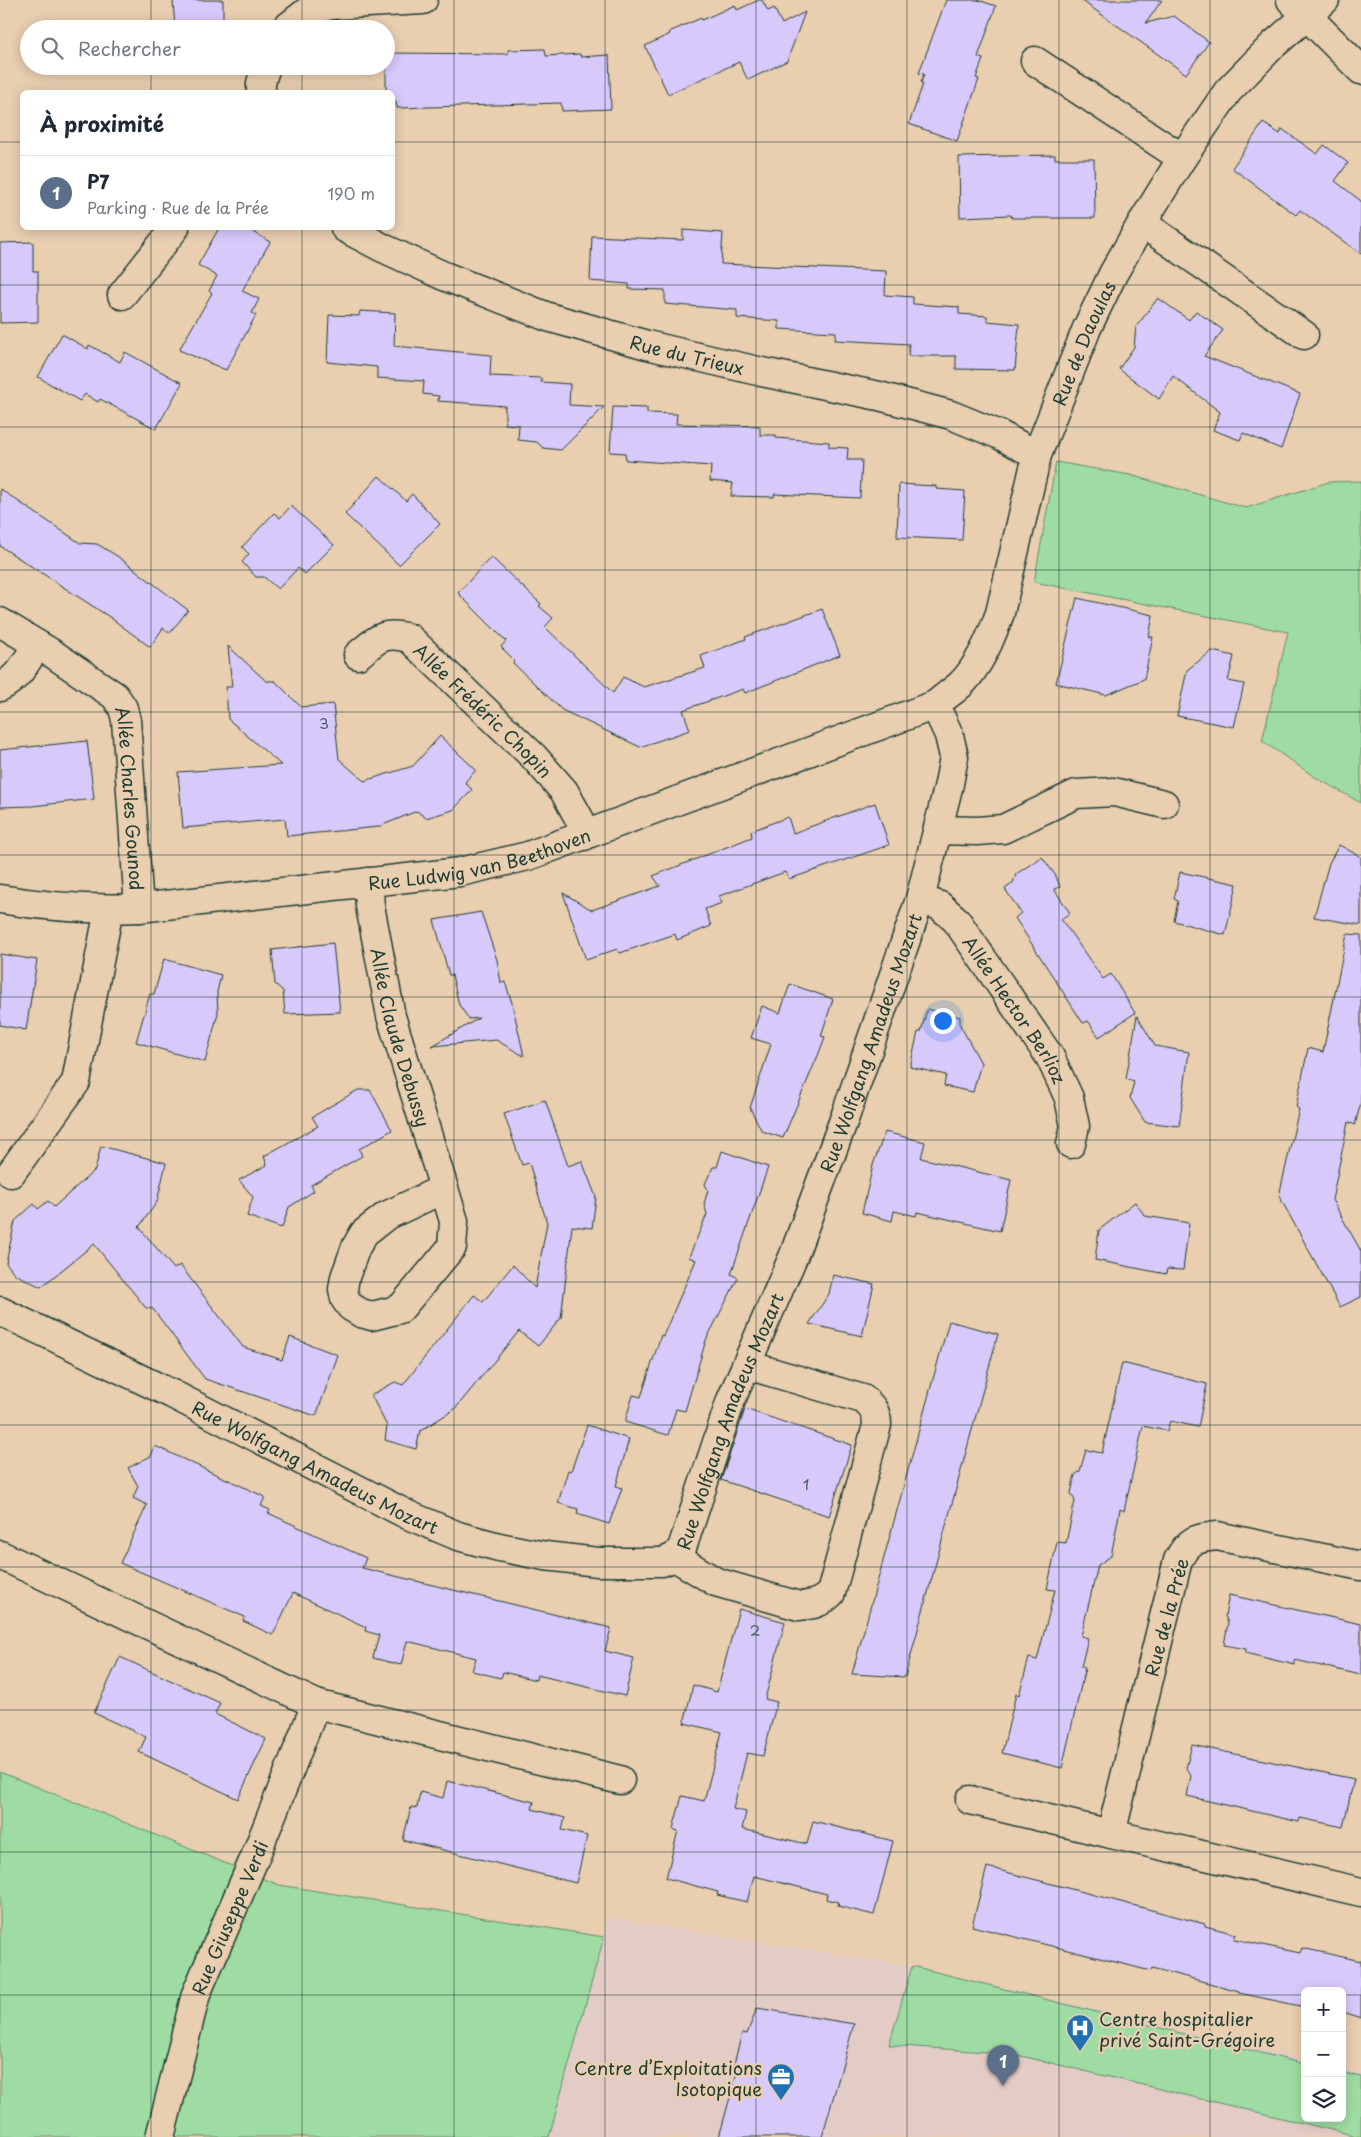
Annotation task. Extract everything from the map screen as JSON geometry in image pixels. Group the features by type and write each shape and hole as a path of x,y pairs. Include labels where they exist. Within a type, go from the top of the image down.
{"street":[{"path":"296,20 308,11 331,5 423,0"},
{"path":"1307,6 1361,70"},
{"name":"Rue de Daoulas","path":"935,705 961,684 981,657 992,635 1000,613 1037,455 1088,328 1113,274 1182,158 1228,91 1273,45 1307,6"},
{"path":"1035,60 1182,158"},
{"path":"261,90 260,82 263,75"},
{"path":"1142,223 1304,335"},
{"path":"122,295 173,230"},
{"name":"Rue du Trieux","path":"349,230 444,276 548,317 647,345 762,372 879,396 951,414 1000,435 1037,455"},
{"name":"Allée Charles Gounod","path":"0,622 115,696 122,708 126,720 139,908"},
{"name":"Allée Frédéric Chopin","path":"358,655 381,636 394,634 409,638 534,757 564,791 580,820 584,836"},
{"path":"0,687 14,680 37,645"},
{"name":"Rue Wolfgang Amadeus Mozart","path":"0,1311 172,1394 408,1515 458,1536 499,1547 545,1556 598,1562 662,1562 675,1557 682,1548 731,1400 793,1257 846,1114 920,899 950,784 954,757 949,735 935,705"},
{"name":"Rue Ludwig van Beethoven","path":"0,899 45,907 110,910 460,872 528,856 935,705"},
{"path":"938,830 977,832 1003,829 1076,794 1114,792 1164,804"},
{"name":"Allée Claude Debussy","path":"368,882 370,906 391,1016 454,1221 452,1246 400,1309 372,1316 361,1313 351,1307 345,1299 343,1289 345,1277 356,1247 364,1233 386,1216 443,1189"},
{"name":"Allée Hector Berlioz","path":"920,899 940,906 956,920 1050,1057 1069,1098 1075,1126 1072,1144"},
{"path":"11,1173 76,1082 110,910"},
{"path":"675,1557 716,1582 799,1606 813,1605 823,1601 831,1593 878,1425 877,1414 871,1405 863,1399 747,1365"},
{"name":"Rue de la Prée","path":"1112,1834 1178,1560 1186,1546 1200,1538 1217,1536 1361,1566"},
{"path":"0,1556 316,1704 620,1780"},
{"name":"Rue Giuseppe Verdi","path":"160,2137 196,1994 256,1857 316,1704"},
{"path":"970,1800 1361,1892"}],"shaded area":[{"path":"608,1918 912,1966 1301,2059 1301,2122 1346,2122 1346,2070 1361,2073 1361,2137 864,2137 871,2112 863,2137 549,2137"}],"green space":[{"path":"1056,462 1130,475 1246,508 1329,482 1361,481 1361,803 1315,777 1262,741 1288,632 1034,582"},
{"path":"0,1772 279,1885 604,1937 549,2137 0,2137"},
{"path":"912,1966 1301,2063 1301,2122 1346,2122 1346,2074 1361,2077 1361,2137 1013,2054 889,2045"}],"building":[{"path":"173,0 223,0 223,20 174,20"},
{"path":"762,0 768,11 774,8 782,24 805,12 787,61 748,80 739,62 668,94 645,46 670,34 669,32 701,18 702,20 735,5 737,10"},
{"path":"946,0 978,0 996,6 978,57 983,59 976,78 979,79 957,141 909,124 923,84 921,83 924,74 919,73"},
{"path":"1081,0 1162,0 1146,23 1174,16 1209,42 1186,74"},
{"path":"545,49 546,56 580,54 581,57 609,55 611,109 562,111 561,103 397,108 395,90 386,90 386,75 395,75 395,53 508,54 508,50"},
{"path":"1263,123 1280,134 1282,129 1317,154 1324,145 1348,163 1335,181 1361,201 1361,254 1300,210 1296,215 1232,168"},
{"path":"1055,155 1055,159 1094,159 1095,218 1012,218 1011,215 960,217 959,157"},
{"path":"218,230 250,230 270,242 242,291 259,299 252,313 256,315 226,370 179,350 212,293 209,291 217,276 198,265"},
{"path":"683,230 723,233 721,264 886,271 885,295 913,297 913,304 959,307 959,314 987,316 987,321 1019,324 1015,370 956,369 956,356 908,356 909,344 835,340 836,332 779,329 779,321 737,318 737,310 665,304 665,290 629,289 629,284 590,281 592,236 683,240"},
{"path":"33,242 33,271 38,271 38,322 0,323 0,243"},
{"path":"1158,298 1189,320 1196,311 1223,330 1204,356 1300,394 1281,449 1243,433 1240,440 1213,430 1220,412 1173,376 1159,399 1119,369 1134,347 1136,327"},
{"path":"360,311 395,313 394,346 491,355 490,376 541,378 541,382 570,384 569,405 604,407 561,450 543,448 537,442 518,440 519,425 505,424 505,406 438,401 439,396 423,394 424,381 377,378 377,367 327,362 329,315 359,316"},
{"path":"62,334 88,349 89,345 120,362 125,352 182,383 156,429 100,399 98,402 85,394 80,401 38,377"},
{"path":"613,407 647,408 647,413 677,414 676,424 760,426 760,435 776,435 776,438 829,442 829,447 848,448 847,460 862,460 860,498 774,494 774,497 731,496 733,483 710,481 711,466 626,460 625,453 610,452"},
{"path":"379,476 406,501 412,494 440,524 399,565 345,514"},
{"path":"899,484 936,486 936,489 965,491 962,540 897,537"},
{"path":"0,489 80,543 97,544 117,556 188,610 170,633 163,628 150,647 111,618 0,546"},
{"path":"291,506 334,545 305,574 298,568 278,589 264,577 256,577 242,562 249,554 242,547 274,513 280,518"},
{"path":"491,557 541,604 539,606 553,618 545,627 613,693 623,677 644,687 705,668 701,656 746,639 745,637 822,609 840,655 745,693 743,689 683,710 690,730 640,747 562,710 513,663 514,660 501,647 506,641 458,593"},
{"path":"1077,598 1153,615 1149,637 1153,637 1144,679 1106,695 1056,683"},
{"path":"228,646 266,681 275,681 301,707 333,704 339,759 364,781 413,766 440,736 476,770 465,782 472,790 453,810 426,818 417,811 378,827 287,836 285,819 183,828 178,772 281,765 228,719 226,687 232,687"},
{"path":"1212,651 1234,656 1228,681 1244,684 1234,727 1177,716 1187,670"},
{"path":"87,741 94,799 32,806 0,807 0,750"},
{"path":"875,803 889,845 789,879 785,872 719,896 722,903 705,909 711,926 677,940 675,934 620,953 617,949 586,960 563,893 592,910 660,886 653,876 752,837 751,831 788,817 793,833"},
{"path":"1339,845 1361,857 1361,925 1314,917 1329,863"},
{"path":"1042,857 1056,876 1060,887 1054,889 1070,913 1061,919 1103,979 1111,974 1135,1013 1099,1037 1088,1021 1083,1023 1015,918 1021,913 1005,889 1013,883 1016,874"},
{"path":"1180,872 1237,884 1225,935 1174,921 1178,901 1174,899"},
{"path":"481,912 497,960 501,983 505,982 512,1003 524,1056 496,1040 432,1046 479,1018 469,1019 459,1005 452,975 449,975 434,920"},
{"path":"1347,934 1361,935 1361,1102 1355,1125 1348,1122 1332,1200 1361,1251 1361,1297 1340,1307 1279,1196 1299,1109 1296,1107 1308,1048 1323,1052"},
{"path":"333,943 340,1012 285,1014 283,991 275,984 272,950"},
{"path":"0,954 37,960 26,1030 0,1025"},
{"path":"164,959 221,975 217,992 218,1013 205,1062 136,1042 150,994 154,994"},
{"path":"790,984 833,999 821,1036 825,1037 783,1138 762,1131 750,1108 771,1044 751,1038 762,1006 780,1013"},
{"path":"927,1009 960,1017 960,1025 981,1063 973,1092 944,1086 946,1075 910,1067 918,1032 921,1032"},
{"path":"1137,1016 1155,1046 1189,1052 1179,1126 1145,1122 1130,1098 1134,1082 1126,1079"},
{"path":"358,1090 370,1090 392,1130 359,1149 362,1156 311,1185 314,1191 289,1207 282,1228 247,1216 253,1197 239,1180 267,1165 264,1156 318,1126 312,1117"},
{"path":"545,1100 568,1166 582,1161 596,1197 592,1228 572,1226 561,1318 538,1346 519,1331 455,1409 420,1431 416,1449 385,1440 387,1426 371,1395 395,1382 403,1385 474,1295 483,1302 513,1265 535,1288 547,1223 529,1163 522,1165 504,1114"},
{"path":"885,1132 925,1142 921,1158 1011,1180 1000,1231 917,1212 916,1216 894,1211 892,1221 862,1213 873,1165"},
{"path":"101,1146 166,1163 157,1202 139,1227 174,1269 180,1265 243,1347 282,1360 290,1337 338,1355 316,1416 205,1379 153,1309 146,1308 94,1244 41,1287 15,1274 6,1263 15,1221 34,1204 38,1209 48,1201 54,1207 95,1170"},
{"path":"722,1151 768,1167 731,1274 738,1278 706,1340 685,1411 676,1409 668,1435 625,1422 633,1395 641,1397 661,1335 663,1336 696,1260 689,1257 707,1214 704,1204 708,1190 705,1184 713,1167 717,1167"},
{"path":"1135,1202 1145,1216 1189,1223 1183,1270 1167,1269 1166,1274 1095,1260 1099,1230"},
{"path":"833,1275 874,1284 862,1336 809,1324 829,1294"},
{"path":"949,1321 998,1334 905,1677 852,1674"},
{"path":"1122,1363 1207,1384 1198,1427 1170,1421 1167,1431 1143,1426 1124,1511 1120,1509 1111,1556 1098,1565 1081,1636 1088,1638 1081,1667 1085,1668 1062,1768 1002,1753 1016,1694 1019,1695 1029,1658 1037,1660 1055,1590 1047,1589 1057,1542 1066,1543 1075,1501 1071,1493 1075,1475 1080,1471 1086,1450 1102,1453"},
{"path":"745,1409 852,1445 829,1516 721,1480"},
{"path":"587,1425 629,1439 616,1486 622,1488 609,1524 577,1514 578,1509 558,1503 568,1470 571,1471"},
{"path":"155,1446 265,1497 261,1506 270,1510 268,1513 366,1558 362,1568 611,1628 605,1651 634,1658 625,1696 537,1675 536,1680 503,1672 501,1678 472,1671 476,1658 407,1641 401,1665 373,1658 379,1635 365,1631 366,1627 293,1593 273,1635 243,1621 245,1617 120,1563 147,1505 133,1498 138,1486 128,1468 151,1456"},
{"path":"1229,1595 1361,1624 1361,1675 1295,1660 1295,1665 1245,1653 1246,1649 1224,1645 1228,1623 1225,1616"},
{"path":"739,1609 785,1622 765,1699 777,1702 763,1756 747,1753 733,1809 746,1812 742,1829 807,1844 813,1821 893,1841 874,1915 838,1906 839,1902 826,1899 827,1894 754,1876 747,1902 717,1895 718,1892 666,1878 678,1831 673,1829 682,1796 704,1801 722,1732 684,1723 693,1685 717,1692"},
{"path":"120,1657 220,1703 215,1714 266,1739 238,1799 139,1752 146,1737 94,1713"},
{"path":"1192,1745 1354,1779 1343,1827 1300,1818 1299,1822 1187,1796 1191,1776 1186,1768"},
{"path":"447,1781 534,1802 532,1809 565,1818 562,1830 587,1836 576,1883 403,1840 411,1807 417,1808 420,1792 443,1798"},
{"path":"987,1867 1205,1924 1205,1926 1236,1934 1234,1939 1300,1953 1302,1948 1361,1961 1361,2018 1346,2013 1346,1987 1301,1987 1301,2006 1239,1993 1239,1991 1152,1968 1151,1971 972,1926"},
{"name":"Centre d’Exploitations Isotopique","path":"757,2008 854,2024 822,2137 719,2137 739,2065 734,2064 742,2033 747,2034"}],"place":[{"name":"Centre hospitalier privé Saint-Grégoire","path":"1080,2052"},
{"name":"P7","path":"1003,2086"},
{"name":"Centre d’Exploitations Isotopique","path":"781,2101"}]}
